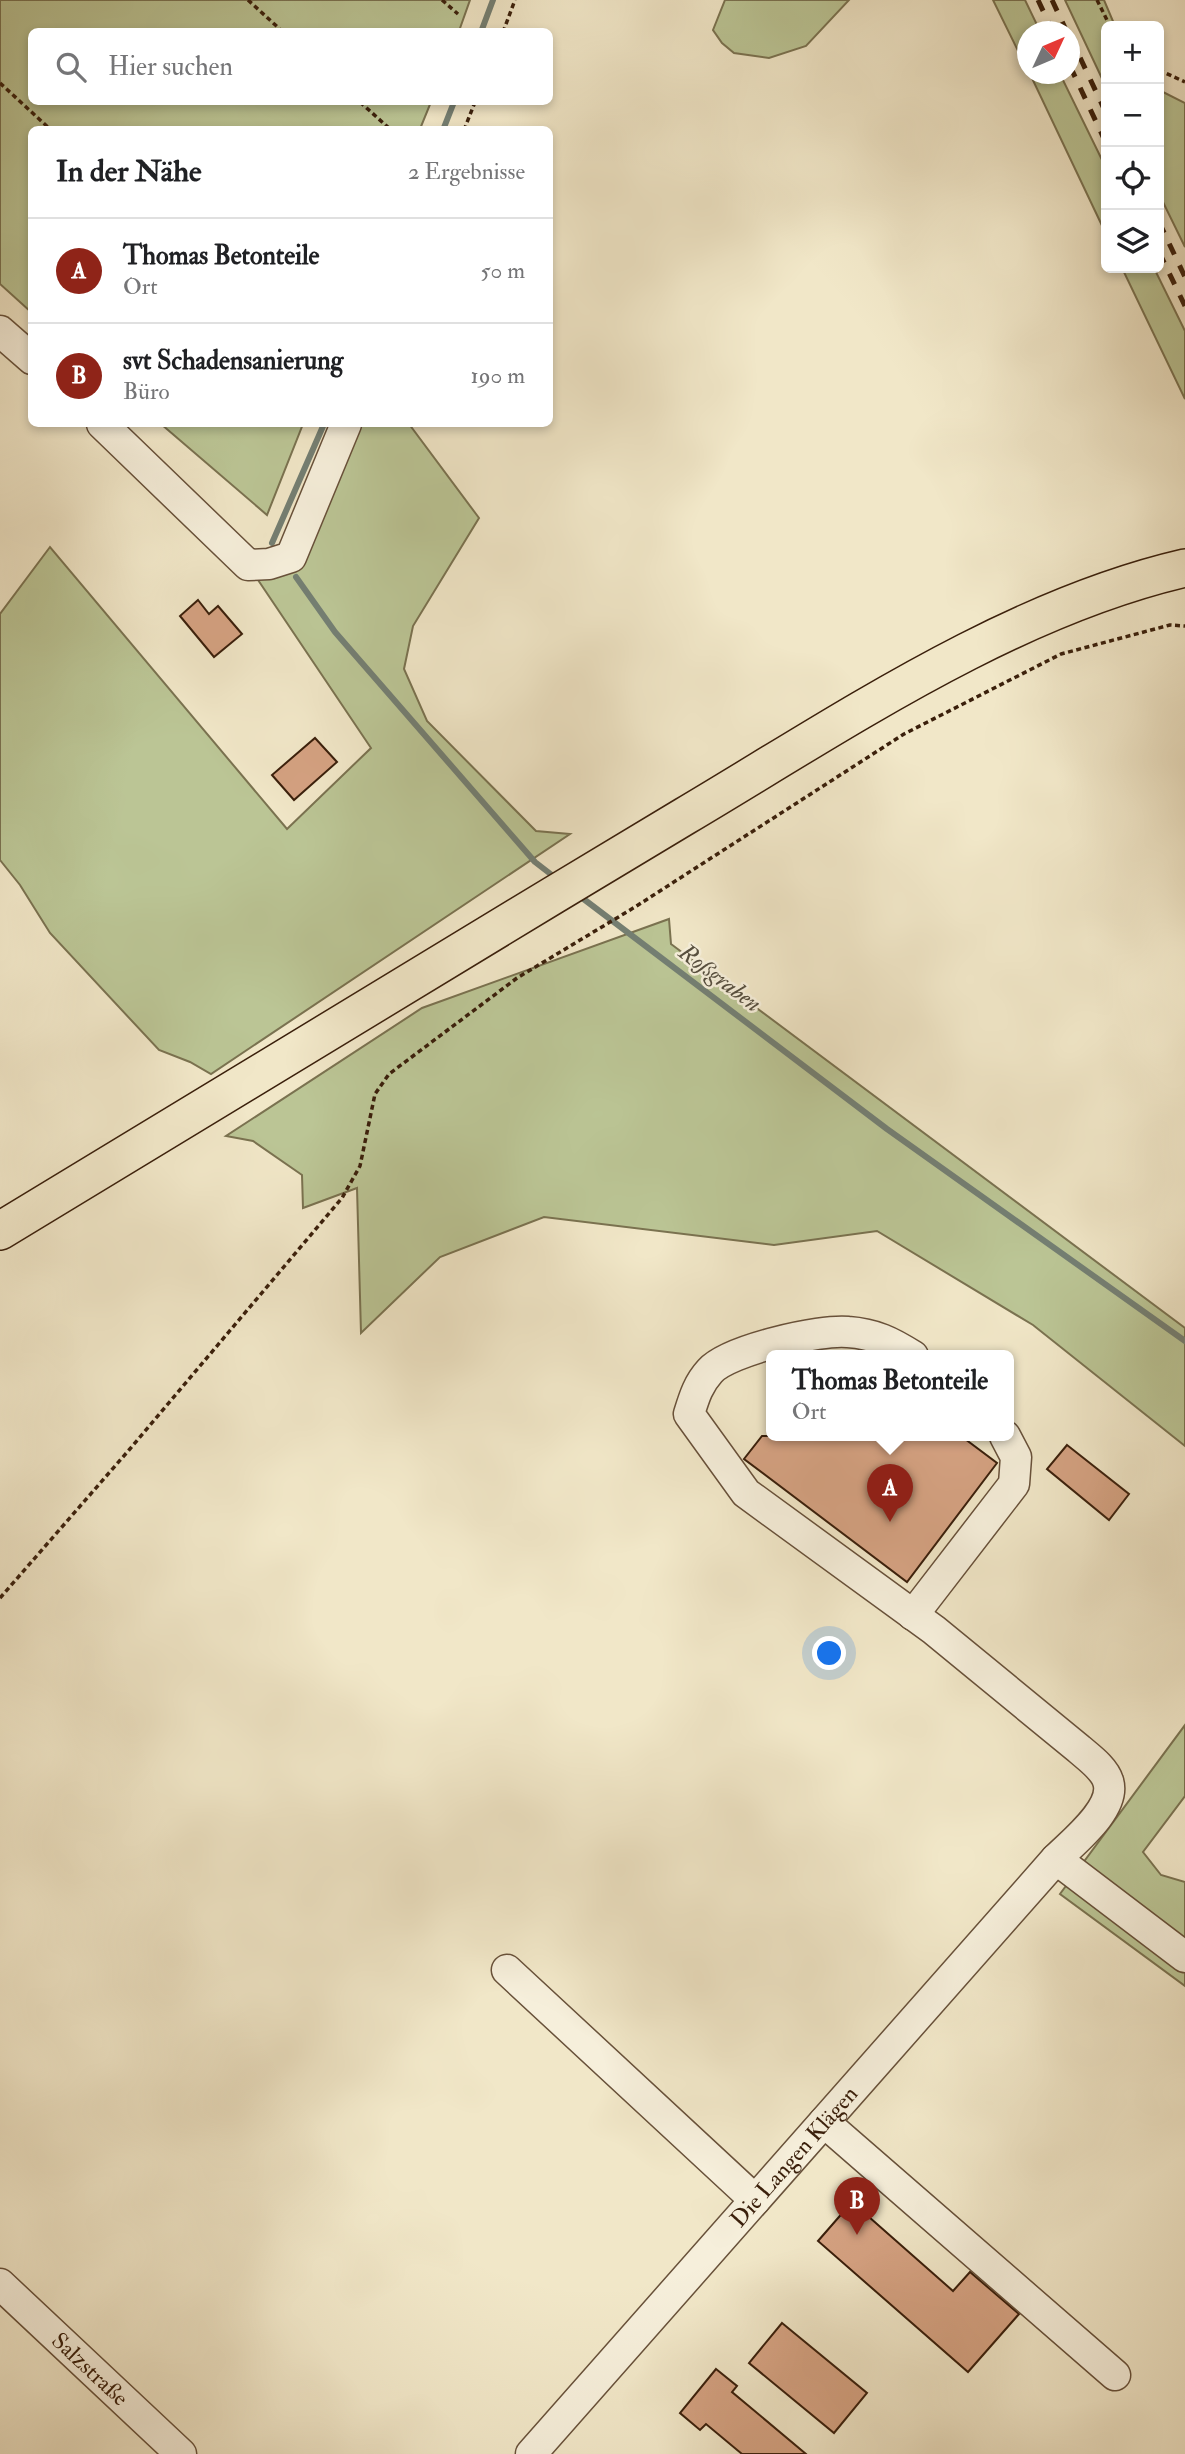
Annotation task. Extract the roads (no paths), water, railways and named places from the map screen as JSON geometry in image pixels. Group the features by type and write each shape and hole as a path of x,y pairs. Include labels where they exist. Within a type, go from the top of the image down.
{"main road":[{"path":"0,1231 535,905 832,728 964,655 1092,595 1185,568"}],"street":[{"path":"0,331 28,356"},
{"path":"105,427 248,565 269,564 291,557 345,427"},
{"path":"903,1350 886,1339 846,1331 751,1349 712,1368 698,1387 689,1414 746,1493 913,1615 1014,1484 1016,1457 1008,1441"},
{"name":"Die Langen Klägen","path":"531,2454 1056,1859 1089,1828 1109,1794 1108,1781 1101,1770 1079,1749 913,1615"},
{"path":"1056,1859 1185,1957"},
{"path":"506,1970 755,2200"},
{"path":"824,2122 1115,2375"},
{"name":"Salzstraße","path":"0,2284 181,2454"}],"waterway":[{"name":"Roßgraben","path":"482,28 493,0"},
{"name":"Roßgraben","path":"445,126 453,105"},
{"name":"Roßgraben","path":"272,543 323,427"},
{"name":"Roßgraben","path":"296,577 335,632 535,862 557,879"},
{"name":"Roßgraben","path":"577,894 887,1129 1185,1341"}],"railway":[{"path":"1038,0 1048,21"},
{"path":"1052,0 1062,21"},
{"path":"1080,57 1101,102"},
{"path":"1078,84 1101,132"},
{"path":"1164,233 1185,277"},
{"path":"1164,262 1185,306"}],"place":[{"name":"Thomas Betonteile","path":"890,1522"},
{"name":"svt Schadensanierung","path":"857,2235"}]}
